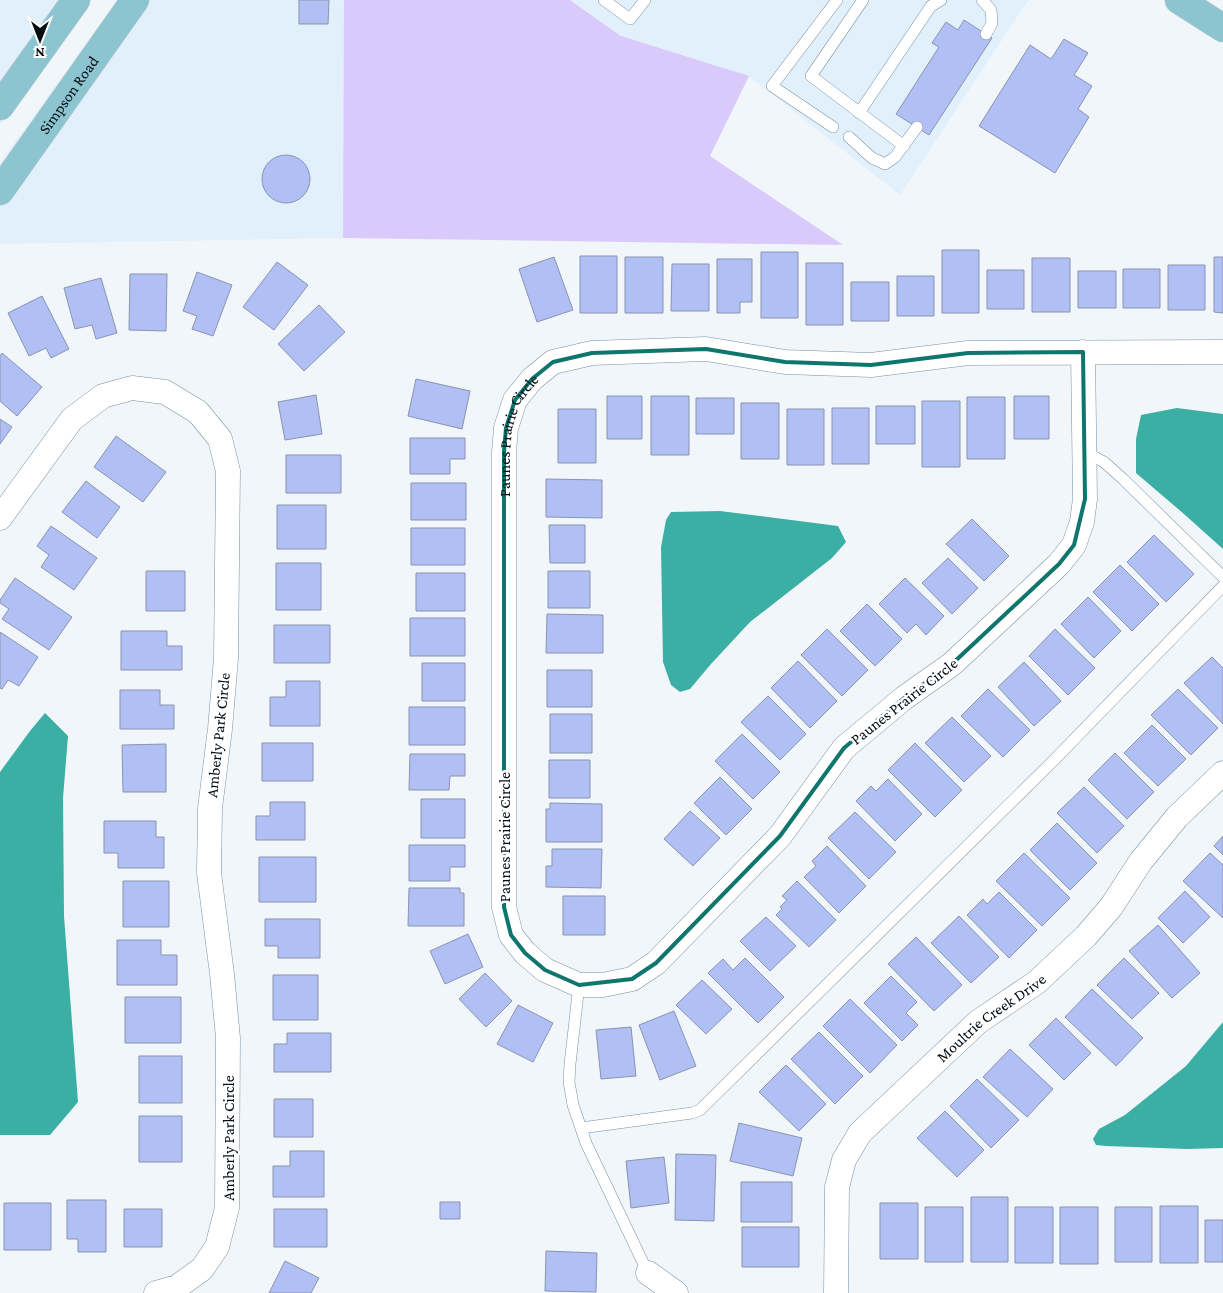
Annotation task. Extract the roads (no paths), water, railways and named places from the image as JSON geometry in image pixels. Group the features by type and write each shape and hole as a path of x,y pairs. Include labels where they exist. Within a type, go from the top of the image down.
{"main road":[{"path":"0,106 76,0"},
{"name":"Simpson Road","path":"0,191 135,0"},
{"path":"1179,0 1223,28"}],"street":[{"name":"Paunes Prairie Circle","path":"1083,352 1085,499 1082,522 1074,545 1059,564 952,664 904,698 844,748 780,836 656,963 632,979 603,985 580,985 545,970 525,953 511,935 504,907 504,452 506,428 515,400 532,379 553,362 592,353 706,349 785,362 871,365 968,352 1083,352 1223,352"},
{"name":"Amberly Park Circle","path":"0,518 72,419 103,396 132,388 166,392 198,412 220,439 228,471 226,658 210,808 209,873 228,1038 227,1208 217,1247 202,1270 176,1287 156,1293"},
{"name":"Moultrie Creek Drive","path":"836,1293 837,1187 844,1160 860,1133 978,1022 1036,982 1086,936 1111,907 1141,861 1177,817 1223,773"},
{"path":"648,1273 676,1293"}],"lane":[{"path":"604,0 630,19 645,0"},
{"path":"833,127 772,86 837,0"},
{"path":"864,0 811,76 904,146"},
{"path":"859,113 931,6 941,0"},
{"path":"982,0 991,10 992,23 986,34"},
{"path":"849,137 872,158 885,164 895,157 917,127"},
{"path":"1085,452 1104,462 1223,577"},
{"path":"581,1128 692,1113 700,1110 1055,759 1223,586"},
{"path":"580,985 570,1056 569,1082 572,1106 586,1143 648,1273"}]}
